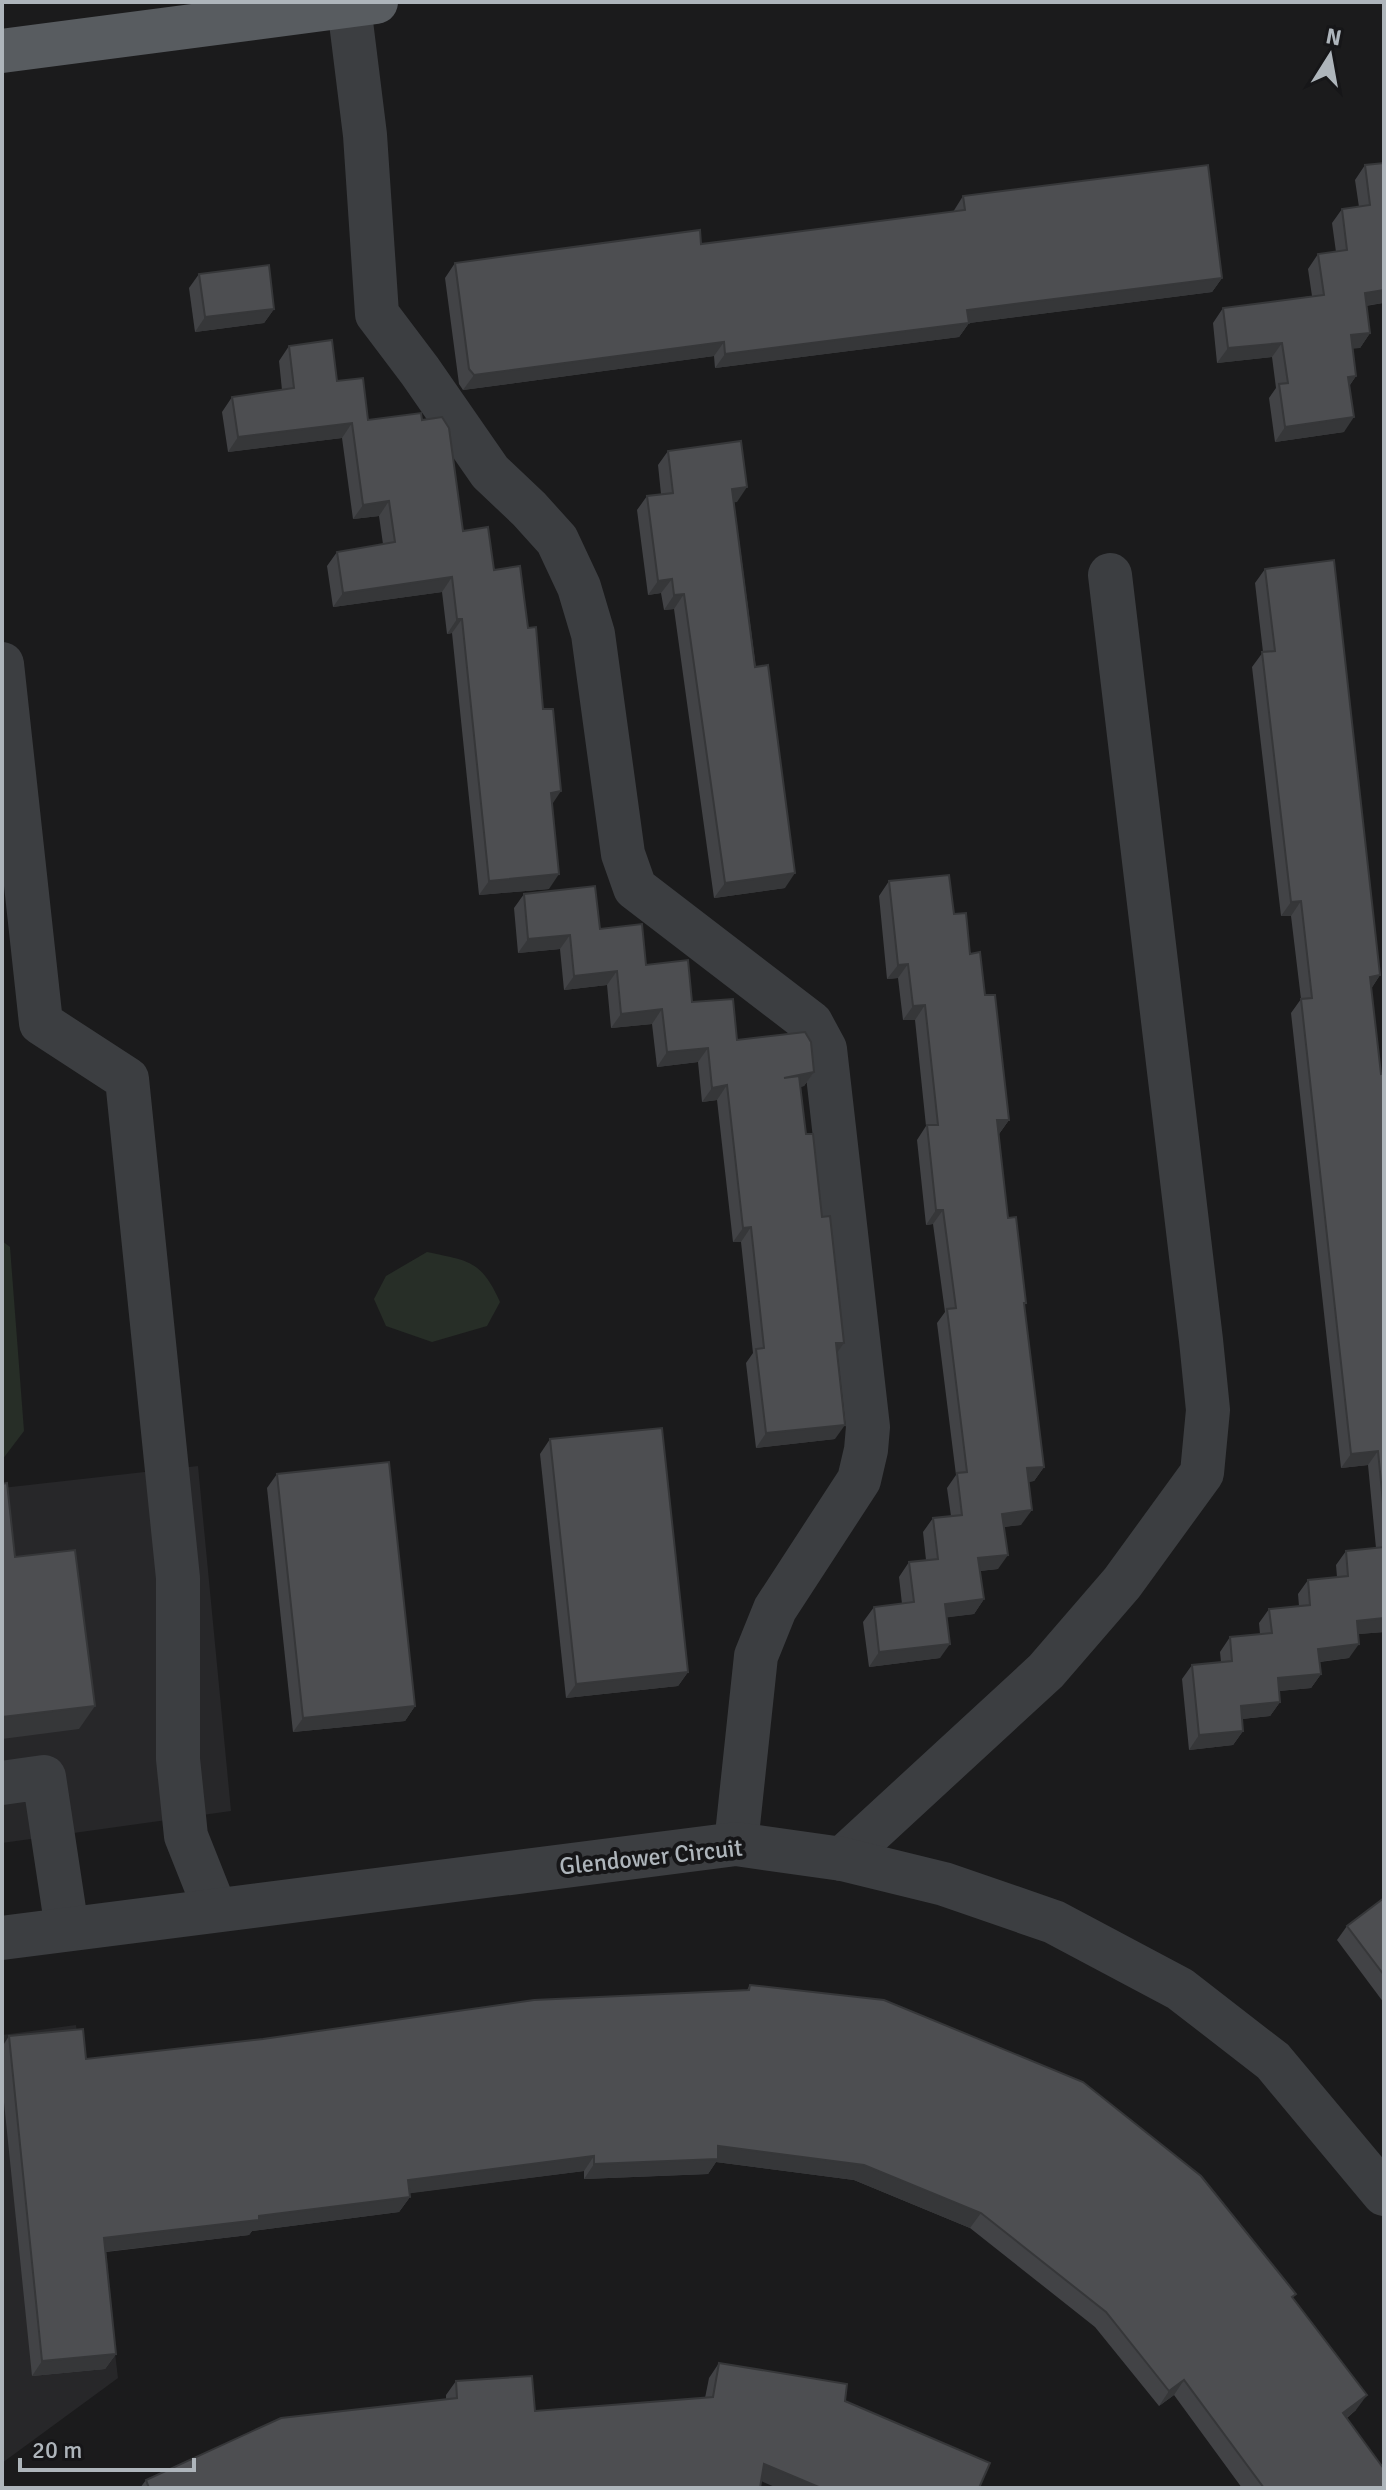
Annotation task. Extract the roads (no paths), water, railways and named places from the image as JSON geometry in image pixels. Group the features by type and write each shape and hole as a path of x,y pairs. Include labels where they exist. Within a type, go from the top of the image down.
{"main road":[{"path":"2,51 363,4"}],"street":[{"path":"363,4 365,135 377,314 490,472 557,540 579,587 593,634 623,854 635,888 811,1023 825,1049 868,1427 866,1450 859,1480 775,1609 756,1656 736,1844"},
{"path":"842,1859 1046,1671 1122,1583 1202,1473 1208,1410 1201,1340 1110,575"},
{"path":"2,664 41,1023 127,1079 178,1578 178,1759 186,1836 215,1909"},
{"path":"2,1783 44,1777 67,1929"},
{"name":"Glendower Circuit","path":"2,1938 736,1844 842,1859 944,1884 1054,1922 1180,1989 1273,2061 1384,2194"}]}
